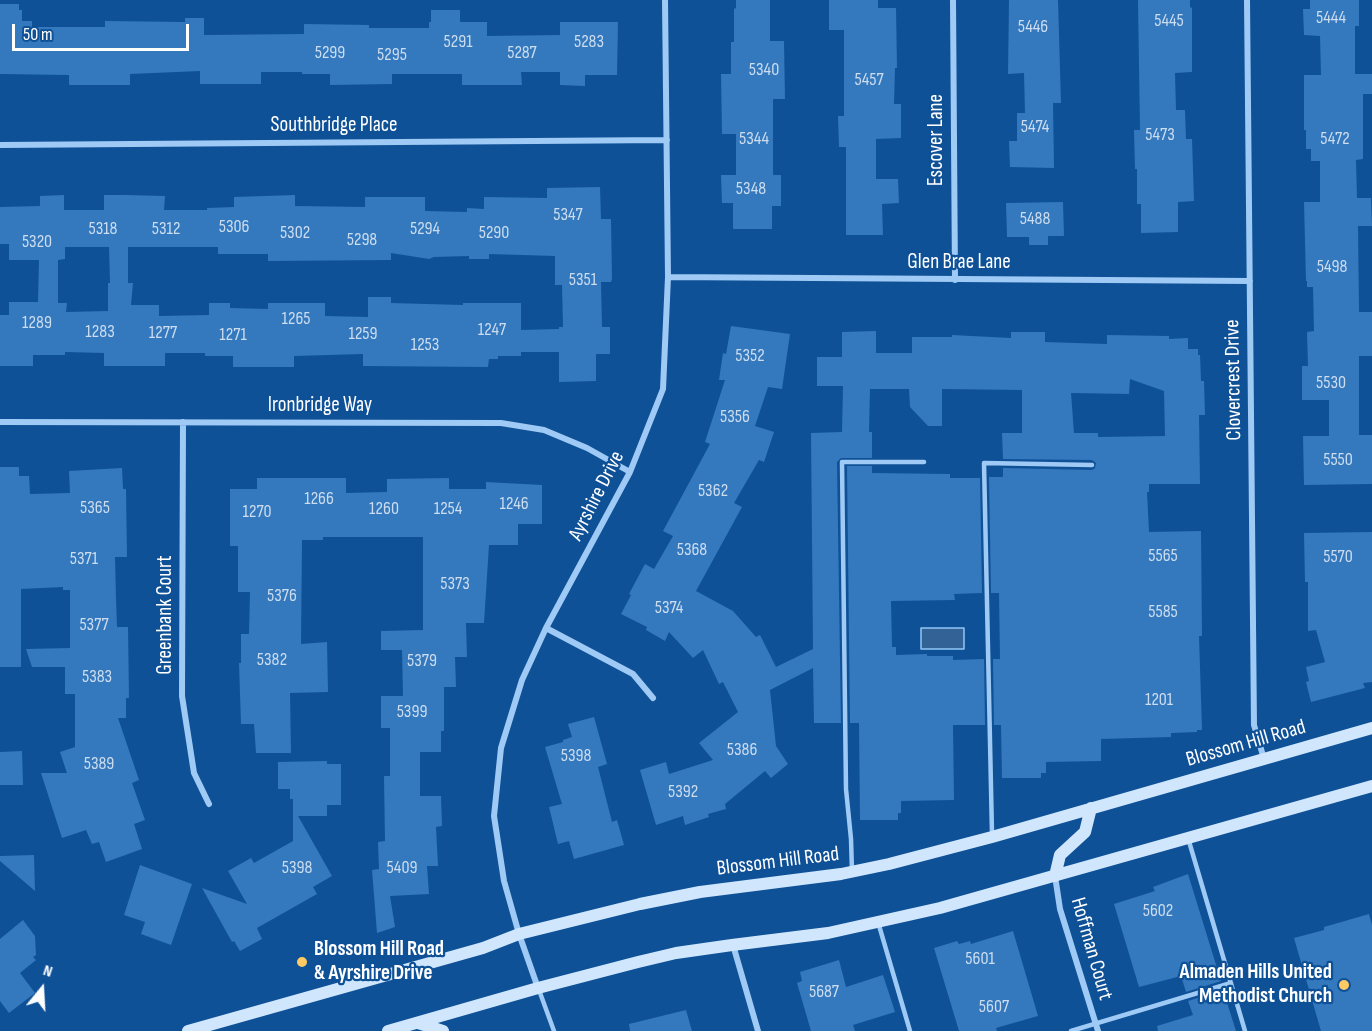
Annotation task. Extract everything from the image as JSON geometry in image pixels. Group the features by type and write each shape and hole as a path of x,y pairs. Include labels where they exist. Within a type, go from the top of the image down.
{"main road":[{"name":"Blossom Hill Road","path":"188,1031 483,948 519,934 640,904 700,892 852,872 889,864 992,837 1372,728"},
{"path":"388,1031 538,988 667,955 828,933 940,908 1372,786"},
{"path":"1055,876 1060,855 1085,832 1091,808"},
{"path":"417,1023 443,1031"}],"street":[{"name":"Ayrshire Drive","path":"538,988 504,881 494,816 501,748 522,680 546,628 630,472 663,389 669,277 665,0"},
{"name":"Escover Lane","path":"953,0 955,280"},
{"name":"Clovercrest Drive","path":"1247,0 1254,725 1263,759"},
{"name":"Southbridge Place","path":"0,145 667,140"},
{"name":"Glen Brae Lane","path":"669,277 1250,281"},
{"name":"Ironbridge Way","path":"0,422 501,423 544,430 587,448 630,472"},
{"name":"Greenbank Court","path":"183,422 182,696 194,773 209,804"},
{"path":"546,628 633,674 653,698"},
{"name":"Hoffman Court","path":"1055,876 1060,909 1097,1027"},
{"path":"732,945 758,1031"}],"lane":[{"path":"852,872 846,789 842,462 924,462"},
{"path":"992,837 984,464 1092,465"},
{"path":"1188,838 1245,1031"},
{"path":"878,922 910,1031"},
{"path":"1071,1031 1097,1027 1231,983"},
{"path":"538,988 554,1031"}],"water":[{"path":"921,628 964,628 964,649 921,649"}],"building":[{"path":"736,0 770,0 770,41 784,41 785,99 773,99 773,175 781,175 781,206 772,206 772,229 733,229 733,203 722,203 721,175 736,175 736,134 722,134 721,74 731,74 731,42 734,42"},
{"path":"829,0 878,0 878,8 896,8 897,68 895,68 894,104 901,104 901,138 876,139 876,179 898,179 899,203 882,204 883,235 846,235 846,147 839,147 838,116 844,116 844,30 829,30"},
{"path":"1009,0 1058,0 1061,103 1053,103 1054,168 1010,167 1009,141 1017,141 1017,113 1025,113 1024,73 1008,74"},
{"path":"1138,0 1190,0 1192,8 1192,72 1175,73 1176,110 1185,110 1186,139 1192,139 1194,201 1178,202 1178,232 1141,233 1141,204 1137,204 1134,130 1140,130"},
{"path":"1310,0 1359,0 1359,26 1355,26 1355,74 1372,74 1372,94 1363,94 1363,159 1356,160 1357,198 1371,198 1372,226 1358,226 1359,312 1372,312 1372,356 1359,356 1359,435 1372,435 1372,484 1304,485 1303,436 1329,436 1329,400 1302,400 1302,366 1308,366 1307,332 1314,331 1313,287 1307,287 1306,281 1304,202 1320,202 1320,161 1311,161 1311,149 1306,149 1306,130 1304,130 1304,75 1321,75 1320,36 1304,35 1303,9 1310,9"},
{"path":"0,4 19,4 19,10 22,10 22,21 32,21 32,27 105,27 105,21 185,22 185,18 204,18 204,35 304,34 304,24 369,25 369,28 429,28 431,10 460,10 460,22 487,22 487,36 560,35 560,22 618,22 617,75 585,75 585,86 560,85 560,72 521,72 522,85 462,85 462,74 392,74 392,84 330,85 330,74 261,72 261,84 200,84 200,71 130,74 130,85 69,85 69,75 0,74"},
{"path":"600,187 601,219 611,219 612,279 611,282 601,282 602,327 610,327 610,354 596,354 596,381 559,382 559,352 521,352 521,356 498,356 498,359 489,359 488,367 363,366 363,354 294,356 294,367 233,367 233,356 205,356 205,353 165,353 165,366 104,366 104,353 65,352 65,355 33,355 33,366 0,366 0,315 9,315 9,302 38,302 39,260 9,260 9,244 0,244 0,207 40,206 40,196 64,195 64,210 104,210 104,195 126,195 165,196 164,210 207,210 207,208 234,207 234,197 295,195 295,206 365,207 365,197 425,197 425,211 467,212 467,208 484,209 484,197 547,198 547,188","holes":["65,247 109,247 108,311 66,312 67,303 58,303 58,260 65,259","128,247 218,247 218,254 268,254 268,261 391,260 391,253 429,259 469,256 469,259 489,259 489,254 555,256 555,285 562,285 563,327 521,330 521,303 463,303 463,305 391,303 391,297 368,297 368,317 325,316 325,303 268,303 268,309 230,308 230,303 209,303 209,315 159,316 159,305 131,305 133,283 128,283"]},
{"path":"1063,202 1064,236 1048,236 1048,245 1029,245 1029,237 1007,237 1006,203"},
{"path":"731,326 790,334 782,389 768,387 755,426 774,432 764,462 759,460 734,503 742,507 696,591 733,611 756,637 760,635 776,667 813,649 811,433 842,432 843,386 817,386 817,357 842,357 842,332 876,331 876,353 912,353 912,337 952,337 952,335 1011,338 1011,332 1045,332 1045,342 1107,344 1107,335 1188,338 1188,349 1198,349 1201,381 1204,381 1205,415 1199,415 1200,484 1149,484 1149,492 1147,492 1149,532 1201,531 1202,636 1199,636 1202,730 1171,733 1171,737 1101,739 1101,761 1046,762 1046,773 1041,773 1041,778 1002,778 1001,725 994,725 993,659 1000,659 999,593 991,593 989,477 1003,477 1003,468 1092,470 1096,463 1092,460 1003,459 1002,433 1022,433 1022,390 942,389 942,426 928,426 910,407 909,389 870,389 869,432 872,432 872,458 841,458 837,462 841,723 814,723 813,668 770,690 776,746 788,764 771,778 765,771 725,804 726,809 708,814 709,817 685,825 683,816 656,825 640,770 666,762 669,774 713,760 699,743 738,712 723,682 719,684 703,650 693,658 669,632 665,641 646,630 647,627 621,614 645,564 654,569 673,536 663,531 710,444 705,442 725,380 719,380 723,353 726,354","holes":["1130,379 1164,391 1165,436 1098,437 1098,433 1074,433 1071,393 1129,394"]},
{"path":"847,466 872,466 872,473 950,474 950,478 980,478 982,593 954,594 955,600 891,601 892,647 896,647 896,655 953,656 953,660 984,659 985,725 953,725 954,800 901,801 901,813 898,813 898,820 860,820 859,723 850,723"},
{"path":"0,467 19,467 19,476 29,476 30,494 70,493 69,471 122,468 123,489 126,489 127,557 115,557 116,599 117,627 128,627 129,698 126,698 126,718 118,718 139,780 132,783 145,820 134,824 142,849 106,862 99,842 92,844 86,830 62,838 41,773 67,773 60,752 75,747 75,694 65,694 65,667 32,667 26,649 70,648 70,590 63,590 63,587 21,589 21,667 0,667"},
{"path":"257,478 346,478 346,493 387,492 387,479 449,478 449,489 486,489 486,482 542,485 542,524 518,524 518,545 489,545 484,623 466,623 467,657 455,657 456,687 444,687 444,731 441,731 441,752 420,752 420,796 441,796 442,826 436,827 438,866 427,866 429,894 390,896 395,927 377,933 372,870 379,869 378,842 385,841 384,776 390,776 390,728 381,728 381,696 403,696 402,650 381,650 381,631 423,630 423,537 323,537 323,540 302,540 301,644 327,642 328,692 290,693 291,753 256,753 254,724 241,724 239,663 241,663 241,634 249,634 250,592 238,592 238,546 230,546 230,489 257,489"},
{"path":"1372,532 1372,682 1363,683 1365,688 1311,702 1306,682 1309,681 1306,667 1325,662 1316,630 1308,631 1308,582 1305,582 1304,533"},
{"path":"594,717 607,764 598,767 612,822 617,820 624,845 574,859 569,841 558,844 549,807 562,804 545,747 572,737 568,724"},
{"path":"22,751 23,785 0,785 0,752"},
{"path":"327,761 327,764 341,764 341,805 327,805 327,816 298,816 332,876 313,887 317,894 257,928 262,939 240,951 234,941 232,942 202,888 247,904 228,871 251,858 254,863 293,841 293,799 290,799 290,789 278,789 278,762"},
{"path":"34,855 35,891 0,861 0,856"},
{"path":"140,865 192,884 171,945 141,934 145,922 124,915"},
{"path":"1188,874 1221,981 1186,992 1181,976 1139,987 1114,904 1155,891 1153,887"},
{"path":"1369,914 1372,925 1372,1031 1321,1031 1294,938"},
{"path":"23,920 35,936 36,955 33,957 36,960 20,973 35,993 9,1013 0,1001 0,939"},
{"path":"1013,931 1038,1016 996,1028 997,1031 959,1031 934,948 957,941 959,944 970,941 971,944"},
{"path":"839,960 846,987 883,975 895,1012 853,1025 855,1031 811,1031 797,983 802,981 800,972"},
{"path":"1223,990 1236,1031 1158,1031 1157,1026 1193,1015 1188,1001"},
{"path":"686,1010 692,1031 630,1031 629,1024"}],"place":[{"name":"Blossom Hill Road & Ayrshire Drive","path":"302,962"},
{"name":"Almaden Hills United Methodist Church","path":"1344,985"}]}
